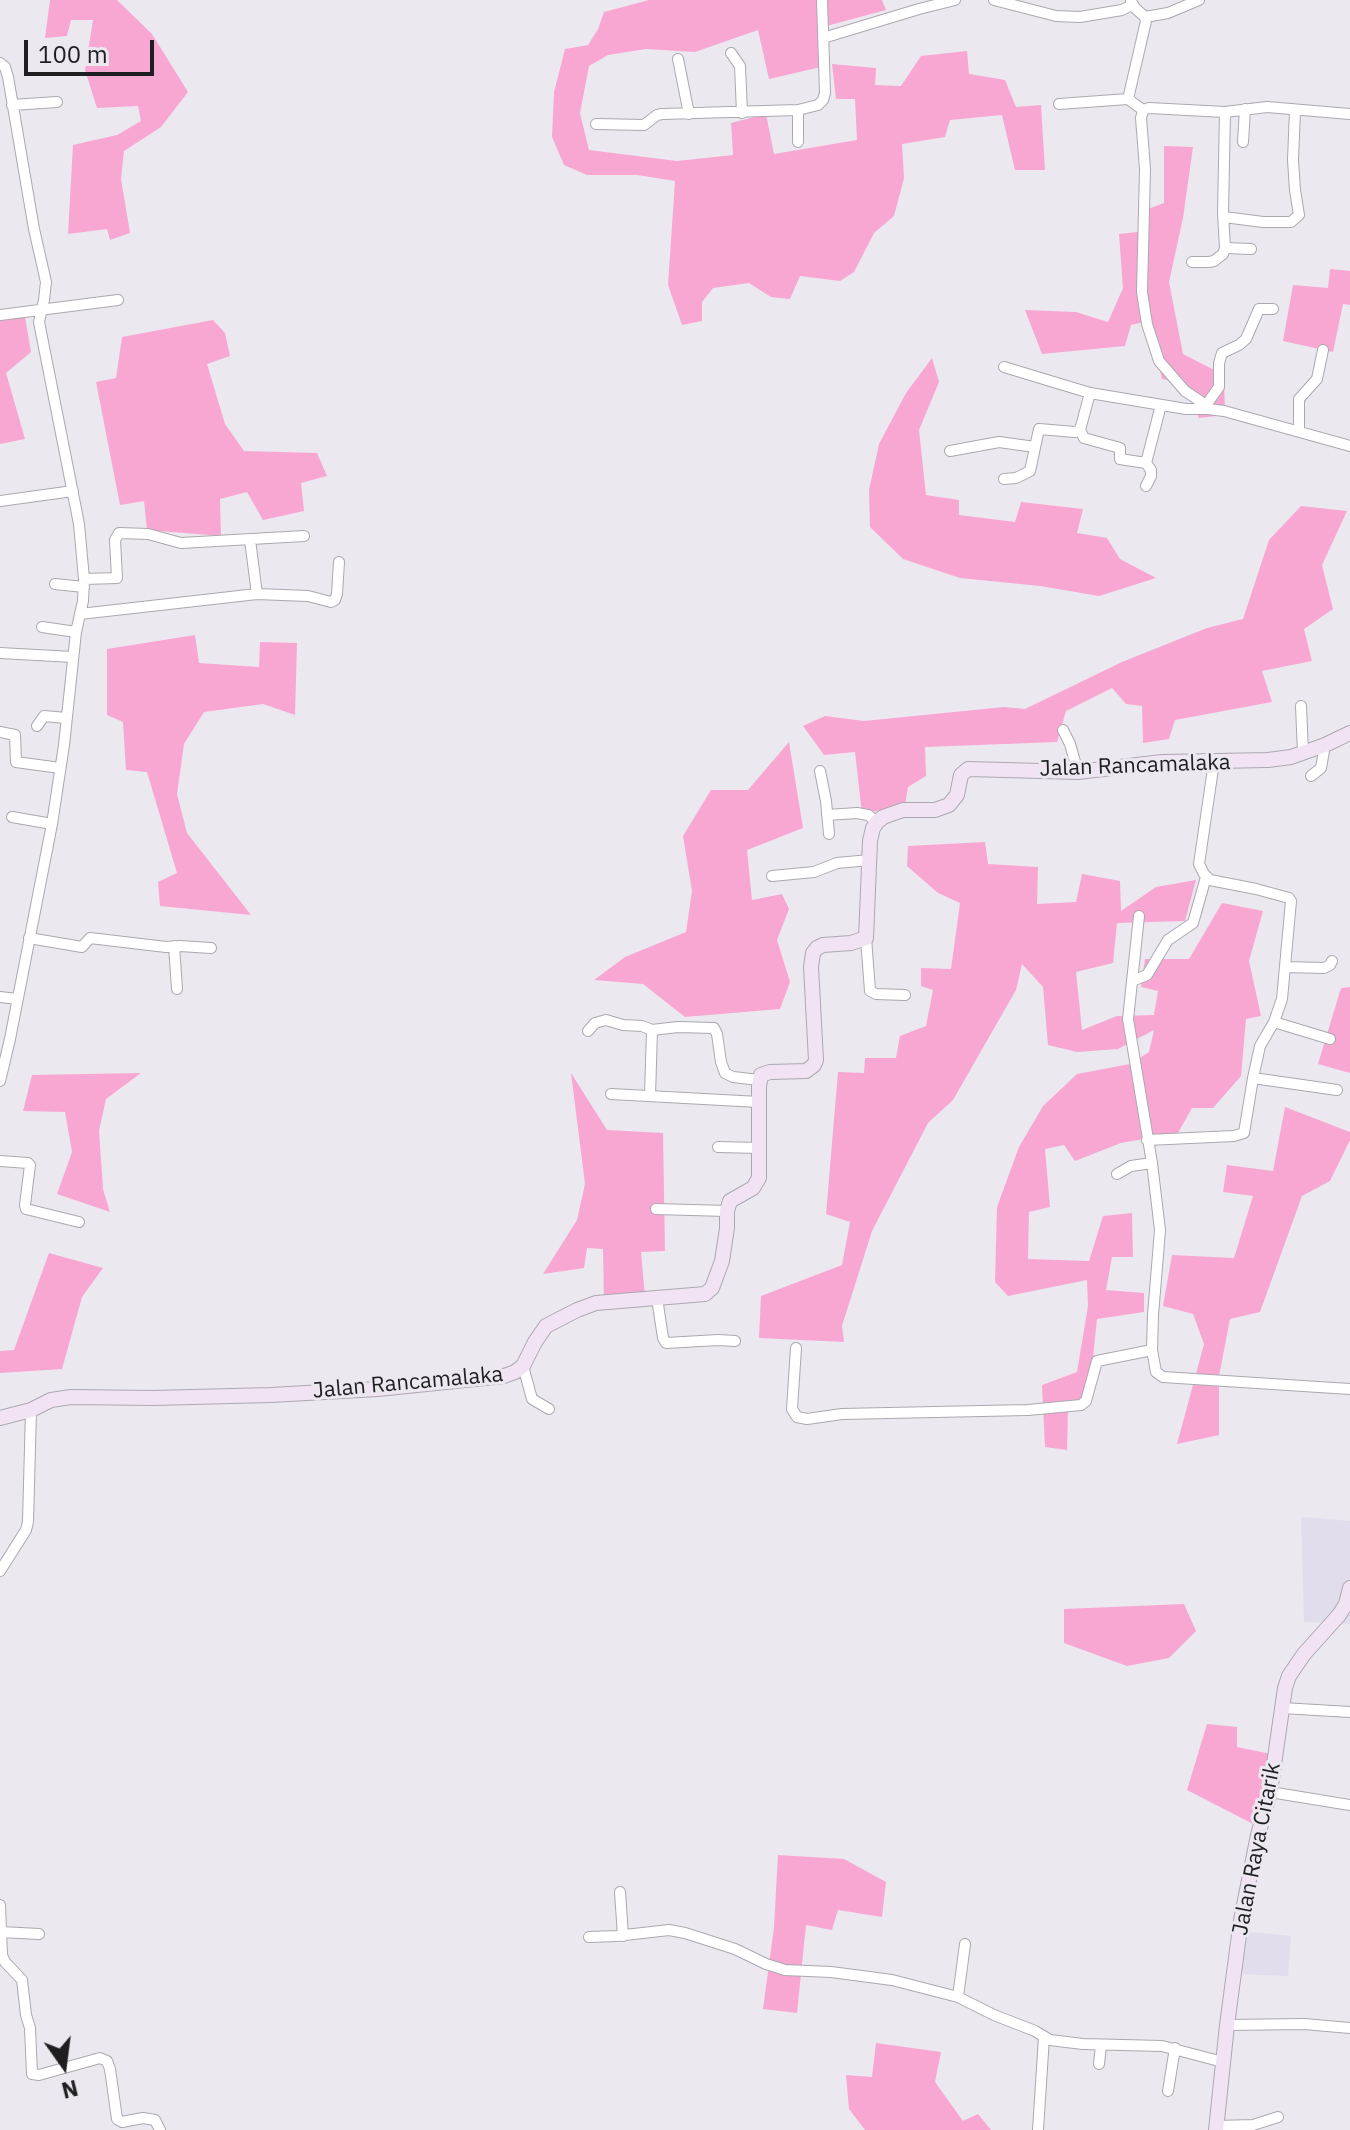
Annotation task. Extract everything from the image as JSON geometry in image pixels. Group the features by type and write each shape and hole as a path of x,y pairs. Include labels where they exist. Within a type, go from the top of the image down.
{"street":[{"path":"596,124 644,125 657,115 811,108 823,100 822,0"},
{"path":"823,38 955,0"},
{"path":"994,0 1008,1 1056,16 1080,17 1122,10 1132,2 1145,17 1145,26 1128,99"},
{"path":"1145,17 1168,13 1199,0"},
{"path":"731,53 740,66 742,113"},
{"path":"678,59 689,114"},
{"path":"0,63 8,77 46,282 39,322 79,524 84,583 52,824 0,1081"},
{"path":"1059,104 1128,99 1143,110"},
{"path":"12,105 57,102"},
{"path":"1143,110 1225,112 1267,107 1350,114"},
{"path":"1243,142 1245,109"},
{"path":"798,110 798,142"},
{"path":"1143,110 1145,169 1141,281 1147,324 1159,361 1185,391 1207,407"},
{"path":"1224,217 1263,222 1296,220 1299,215 1293,160 1295,110"},
{"path":"1192,262 1214,261 1225,248 1225,112"},
{"path":"1225,248 1251,249"},
{"path":"0,315 118,300"},
{"path":"1207,407 1219,387 1222,353 1246,339 1259,309 1273,309"},
{"path":"1299,431 1299,399 1317,381 1323,350"},
{"path":"1004,367 1090,393 1186,409 1207,407 1350,446"},
{"path":"1090,393 1080,430 1084,438 1120,448 1120,459 1146,463 1151,470 1146,486"},
{"path":"1146,463 1161,405"},
{"path":"1004,479 1016,478 1030,471 1039,429 1080,430"},
{"path":"950,451 999,442 1035,447"},
{"path":"0,501 73,491"},
{"path":"55,584 117,578 115,540 119,533 148,534 181,543 304,536"},
{"path":"250,540 257,594"},
{"path":"80,614 257,594 302,595 334,601 339,562"},
{"path":"42,627 76,632"},
{"path":"0,653 73,657"},
{"path":"1301,706 1303,753"},
{"path":"37,726 44,716 66,718"},
{"path":"1063,730 1078,772"},
{"path":"0,732 15,735 16,762 60,768"},
{"name":"Jalan Rancamalaka","path":"877,822 903,810 935,810 949,805 957,795 961,775 968,769 1078,772 1162,762 1268,760 1291,757 1350,733"},
{"path":"1311,776 1321,768 1325,745"},
{"path":"1147,1140 1244,1133 1260,1046 1274,1022 1282,999 1292,905 1289,898 1210,880 1199,864 1214,762"},
{"path":"820,771 829,834"},
{"path":"827,815 857,813 868,815 877,822 870,841 866,938 870,991 905,995"},
{"path":"12,817 52,824"},
{"path":"772,876 814,872 837,863 870,860"},
{"path":"1132,981 1147,975 1168,940 1193,923 1206,877"},
{"path":"1139,916 1128,1019 1160,1230 1152,1350 1156,1372 1163,1377 1350,1389"},
{"path":"29,938 82,947 90,938 166,947 211,948"},
{"path":"656,1209 727,1211 730,1201 757,1183 760,1173 761,1075 765,1072 804,1071 814,1065 813,953 823,945 851,943 866,938"},
{"path":"174,946 177,989"},
{"path":"1285,967 1324,968 1332,961"},
{"path":"0,997 17,999"},
{"path":"588,1031 595,1023 606,1020 652,1030 714,1028 725,1073 759,1080"},
{"path":"1274,1022 1330,1039"},
{"path":"650,1096 652,1030"},
{"path":"1253,1078 1337,1090"},
{"path":"611,1094 759,1102"},
{"path":"718,1147 760,1148"},
{"path":"0,1161 30,1165 26,1209 79,1222"},
{"path":"1117,1174 1131,1166 1152,1163"},
{"name":"Jalan Rancamalaka","path":"0,1418 31,1410 51,1400 71,1397 271,1395 392,1388 504,1376 523,1366 543,1330 563,1316 596,1303 701,1295 712,1288 724,1253 727,1211"},
{"path":"657,1298 666,1343 735,1341"},
{"path":"796,1348 792,1409 794,1415 801,1419 842,1414 1028,1410 1081,1405 1086,1401 1097,1361 1152,1350"},
{"path":"523,1366 532,1399 549,1409"},
{"path":"0,1571 28,1522 31,1410"},
{"name":"Jalan Raya Citarik","path":"1217,2128 1241,1920 1270,1792 1289,1676 1339,1615 1350,1588"},
{"path":"1282,1708 1350,1712"},
{"path":"1270,1792 1350,1805"},
{"path":"620,1892 623,1936"},
{"path":"0,1905 3,1959 22,1980 30,2028 32,2074 39,2075 100,2058 107,2061 117,2119 122,2122 143,2118 155,2120 160,2130"},
{"path":"589,1937 669,1930 685,1933 785,1970 892,1980 958,1997 1044,2037 1064,2043 1141,2044 1175,2048 1223,2062"},
{"path":"1,1932 39,1934"},
{"path":"958,1997 965,1944"},
{"path":"1227,2025 1304,2024 1350,2028"},
{"path":"1038,2130 1044,2037"},
{"path":"1099,2064 1101,2045"},
{"path":"1168,2091 1175,2048"},
{"path":"1217,2128 1253,2125 1278,2117"}],"shaded area":[{"path":"50,0 117,0 152,34 188,92 161,127 124,151 121,179 130,233 110,240 107,229 68,234 73,145 117,135 141,121 138,106 97,108 85,70 93,20 71,20 67,36 45,38"},
{"path":"649,0 882,0 886,10 819,28 821,67 769,79 758,30 695,52 646,49 608,55 589,66 580,113 589,150 677,161 733,155 731,123 766,114 774,154 857,140 855,99 836,99 832,64 876,68 875,85 901,86 921,56 967,51 969,74 1005,80 1016,107 1041,105 1045,170 1015,170 1002,115 950,120 945,137 902,144 904,178 894,216 874,233 854,272 840,281 800,276 790,299 771,297 749,283 713,288 702,302 702,321 682,325 668,285 675,181 637,175 587,175 564,165 552,137 554,92 565,49 588,45 604,12"},
{"path":"1164,146 1193,147 1183,218 1169,282 1183,354 1224,375 1225,415 1199,418 1183,382 1162,379 1149,321 1131,325 1125,346 1042,354 1025,310 1076,312 1108,322 1123,288 1119,234 1146,231 1148,209 1164,203"},
{"path":"1330,269 1350,271 1350,305 1343,304 1333,352 1283,341 1293,285 1328,288"},
{"path":"25,317 31,352 6,373 25,439 0,444 0,319"},
{"path":"213,320 225,333 230,356 207,364 225,424 244,451 317,453 327,476 301,483 304,511 263,520 247,492 220,499 221,536 147,530 144,501 120,505 96,382 116,378 122,337"},
{"path":"932,358 939,382 919,430 926,495 959,500 959,515 1015,522 1021,502 1083,509 1077,533 1107,538 1120,559 1156,578 1099,596 960,578 903,559 870,527 869,490 879,444 906,393"},
{"path":"1301,506 1347,511 1322,565 1333,609 1304,629 1312,661 1262,671 1272,702 1175,720 1169,739 1143,743 1142,706 1126,704 1112,688 1066,711 1057,742 925,747 926,776 908,787 905,805 862,814 855,752 824,755 803,726 825,716 864,721 1004,707 1025,709 1122,662 1207,628 1243,619 1269,540"},
{"path":"195,635 199,663 259,667 260,642 297,643 295,715 263,704 204,712 184,744 177,794 187,833 251,915 160,906 158,882 177,873 147,772 126,770 123,722 107,715 107,649"},
{"path":"789,742 803,828 747,850 752,900 782,894 789,909 777,940 790,982 780,1009 685,1017 643,984 594,980 625,957 686,932 692,891 683,836 711,790 748,790"},
{"path":"985,842 988,864 1038,867 1037,904 1076,902 1082,874 1120,881 1121,911 1156,887 1196,880 1185,921 1117,923 1113,963 1076,972 1082,1030 1117,1016 1154,1015 1158,991 1141,987 1145,959 1189,959 1222,903 1263,911 1249,961 1261,1016 1246,1019 1241,1076 1213,1108 1192,1108 1178,1133 1121,1143 1075,1161 1064,1145 1045,1149 1050,1207 1029,1212 1028,1259 1089,1261 1103,1216 1132,1213 1133,1257 1112,1257 1106,1290 1144,1293 1144,1312 1097,1319 1089,1396 1068,1408 1067,1450 1045,1447 1042,1385 1077,1372 1088,1306 1087,1280 1008,1296 995,1282 997,1207 1019,1147 1043,1106 1077,1074 1130,1064 1149,1052 1154,1030 1118,1049 1077,1052 1048,1045 1043,987 1022,964 1016,990 953,1100 928,1123 872,1231 842,1326 844,1342 759,1338 761,1296 842,1265 850,1222 826,1214 838,1072 864,1073 865,1058 896,1058 900,1036 926,1026 933,990 921,986 921,968 951,969 960,903 938,893 907,866 908,846"},
{"path":"1350,987 1350,1073 1318,1064 1341,988"},
{"path":"141,1073 106,1099 99,1131 103,1189 110,1212 57,1194 72,1152 65,1112 23,1111 32,1075"},
{"path":"571,1073 607,1130 663,1133 665,1251 641,1252 645,1297 604,1303 603,1249 587,1248 584,1268 543,1274 577,1220 585,1184"},
{"path":"1285,1107 1350,1132 1350,1140 1330,1181 1302,1196 1260,1312 1230,1319 1219,1376 1219,1435 1177,1444 1204,1344 1193,1314 1163,1306 1172,1255 1234,1258 1253,1196 1223,1192 1227,1165 1273,1171"},
{"path":"49,1253 103,1268 82,1297 62,1369 0,1373 0,1351 14,1350"},
{"path":"1301,1517 1350,1521 1350,1624 1304,1622"},
{"path":"1184,1604 1196,1631 1169,1658 1127,1666 1064,1643 1064,1609"},
{"path":"1207,1724 1237,1727 1237,1747 1271,1754 1257,1826 1187,1790"},
{"path":"778,1855 844,1859 886,1882 882,1917 838,1910 832,1930 806,1925 797,2013 763,2009 774,1927"},
{"path":"1243,1931 1291,1936 1288,1976 1237,1974"},
{"path":"876,2043 941,2052 935,2082 963,2121 978,2114 991,2130 865,2130 849,2109 846,2075 872,2077"}]}
